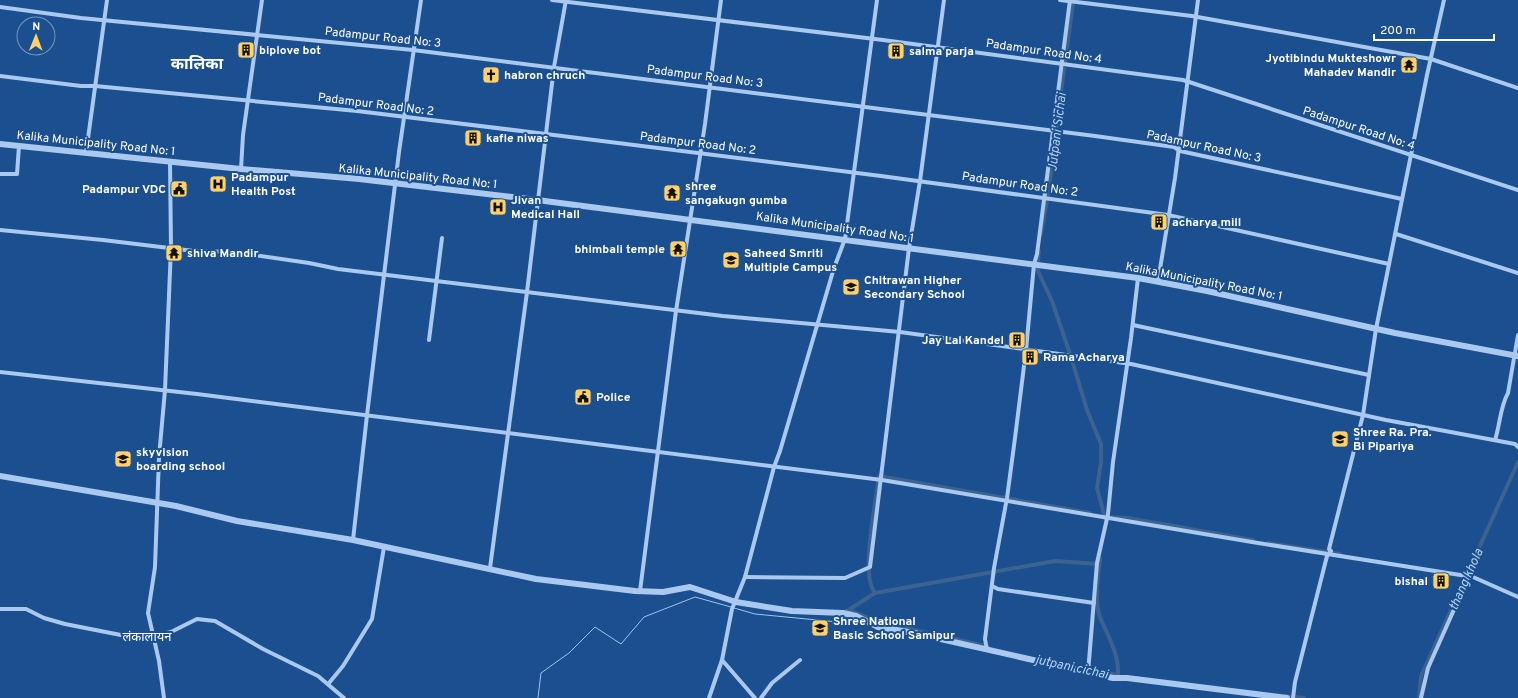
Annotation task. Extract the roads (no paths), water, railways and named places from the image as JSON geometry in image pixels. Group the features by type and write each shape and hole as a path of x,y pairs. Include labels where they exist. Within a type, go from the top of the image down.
{"street":[{"path":"86,153 107,0"},
{"path":"241,169 243,135 259,35 262,0"},
{"path":"353,540 403,118 421,0"},
{"name":"Padampur Road No: 4","path":"552,0 872,39 1167,78 1188,83 1518,190"},
{"path":"640,591 676,311 689,219 701,153 721,0"},
{"path":"709,698 722,660 732,609 736,602 744,577 774,466 782,444 834,268 845,239 877,0"},
{"path":"744,577 846,578 867,570 870,567 900,332 909,248 920,181 944,0"},
{"path":"1060,0 1196,18 1431,58 1518,88"},
{"path":"1158,281 1188,83 1198,0"},
{"path":"1294,696 1327,556 1330,552 1338,512 1363,415 1376,329 1444,0"},
{"path":"490,568 509,433 554,67 566,1"},
{"path":"987,650 985,639 993,574 1006,501 1026,350 1034,264 1037,254 1070,1"},
{"name":"Padampur Road No: 3","path":"0,7 104,20 413,50 709,86 928,114 1053,132 1103,137 1177,149 1402,199"},
{"name":"Padampur Road No: 2","path":"0,76 81,86 249,100 546,134 920,181 1168,215 1389,264"},
{"name":"Kalika Municipality Road No: 1","path":"0,144 537,200 1138,278 1158,281 1376,329 1516,356"},
{"path":"0,174 16,174 19,146"},
{"path":"164,698 154,636 148,613 155,567 159,457 165,390 171,248 170,162"},
{"path":"0,230 272,257 338,269 676,311 900,332 1127,364 1363,415 1515,444 1518,447"},
{"path":"1396,234 1518,272"},
{"path":"429,340 442,238"},
{"path":"1088,673 1097,576 1107,516 1138,278"},
{"path":"1133,325 1330,368 1369,375"},
{"path":"1495,440 1504,400 1508,393 1516,356 1518,335"},
{"path":"0,372 165,390 881,478 1006,501 1330,552 1385,564 1467,576 1481,580 1518,597"},
{"path":"0,476 158,503 237,521 353,540 536,579 605,589 640,591 663,592 690,587 736,602 792,611 843,613 856,616 878,627 914,633 1113,678 1127,678 1287,698"},
{"path":"329,683 343,666 372,619 384,547"},
{"path":"1421,698 1428,668 1467,576"},
{"path":"992,586 998,589 1094,603"},
{"path":"0,609 26,609 44,618 65,624 131,637 154,636 171,632 197,619 215,621 329,683 344,698"},
{"path":"722,660 755,698"},
{"path":"761,698 772,684 800,660"}],"waterway":[{"name":"Jutpani Sichai","path":"1065,63 1073,3"},
{"name":"Jutpani Sichai","path":"1048,195 1064,69"},
{"name":"Jutpani Sichai","path":"1041,234 1047,201"},
{"name":"Jutpani Sichai","path":"1039,251 1037,269 1052,301 1070,354"},
{"name":"jutpani cichai","path":"1071,357 1087,410 1101,444 1101,462 1097,488 1105,518"},
{"name":"thang khola","path":"1419,698 1421,676 1518,462"},
{"path":"847,611 875,593 871,584 869,555 872,520 879,476 1090,513"},
{"path":"1104,517 1128,518 1253,540"},
{"path":"1268,543 1340,554"},
{"name":"jutpani cichai","path":"1100,559 1097,588 1098,611 1115,652 1118,675 1100,672"},
{"path":"875,593 1055,561 1099,564"},
{"path":"538,698 541,673 569,653 595,627 621,644 644,617 695,597 731,607"},
{"path":"734,608 755,614 838,622 843,616"},
{"name":"jutpani cichai","path":"848,611 885,624 988,647"},
{"path":"1285,696 1304,698"}],"place":[{"name":"biplove bot","path":"246,50"},
{"name":"salma parja","path":"896,51"},
{"name":"Jyotibindu Mukteshowr Mahadev Mandir","path":"1409,65"},
{"name":"habron chruch","path":"491,75"},
{"name":"kafle niwas","path":"473,138"},
{"name":"Padampur Health Post","path":"218,184"},
{"name":"Padampur VDC","path":"179,189"},
{"name":"shree sangakugn gumba","path":"672,193"},
{"name":"Jivan Medical Hall","path":"498,207"},
{"name":"acharya mill","path":"1159,222"},
{"name":"bhimbali temple","path":"678,249"},
{"name":"shiva Mandir","path":"174,253"},
{"name":"Saheed Smriti Multiple Campus","path":"731,260"},
{"name":"Chitrawan Higher Secondary School","path":"851,287"},
{"name":"Jay Lal Kandel","path":"1017,340"},
{"name":"Rama Acharya","path":"1030,357"},
{"name":"Police","path":"583,397"},
{"name":"Shree Ra. Pra. Bi Pipariya","path":"1340,439"},
{"name":"skyvision boarding school","path":"123,459"},
{"name":"bishal","path":"1441,581"},
{"name":"Shree National Basic School Samipur","path":"820,628"}],"district":[{"name":"कालिका","path":"197,63"},
{"name":"लंकालायन","path":"147,636"}]}
